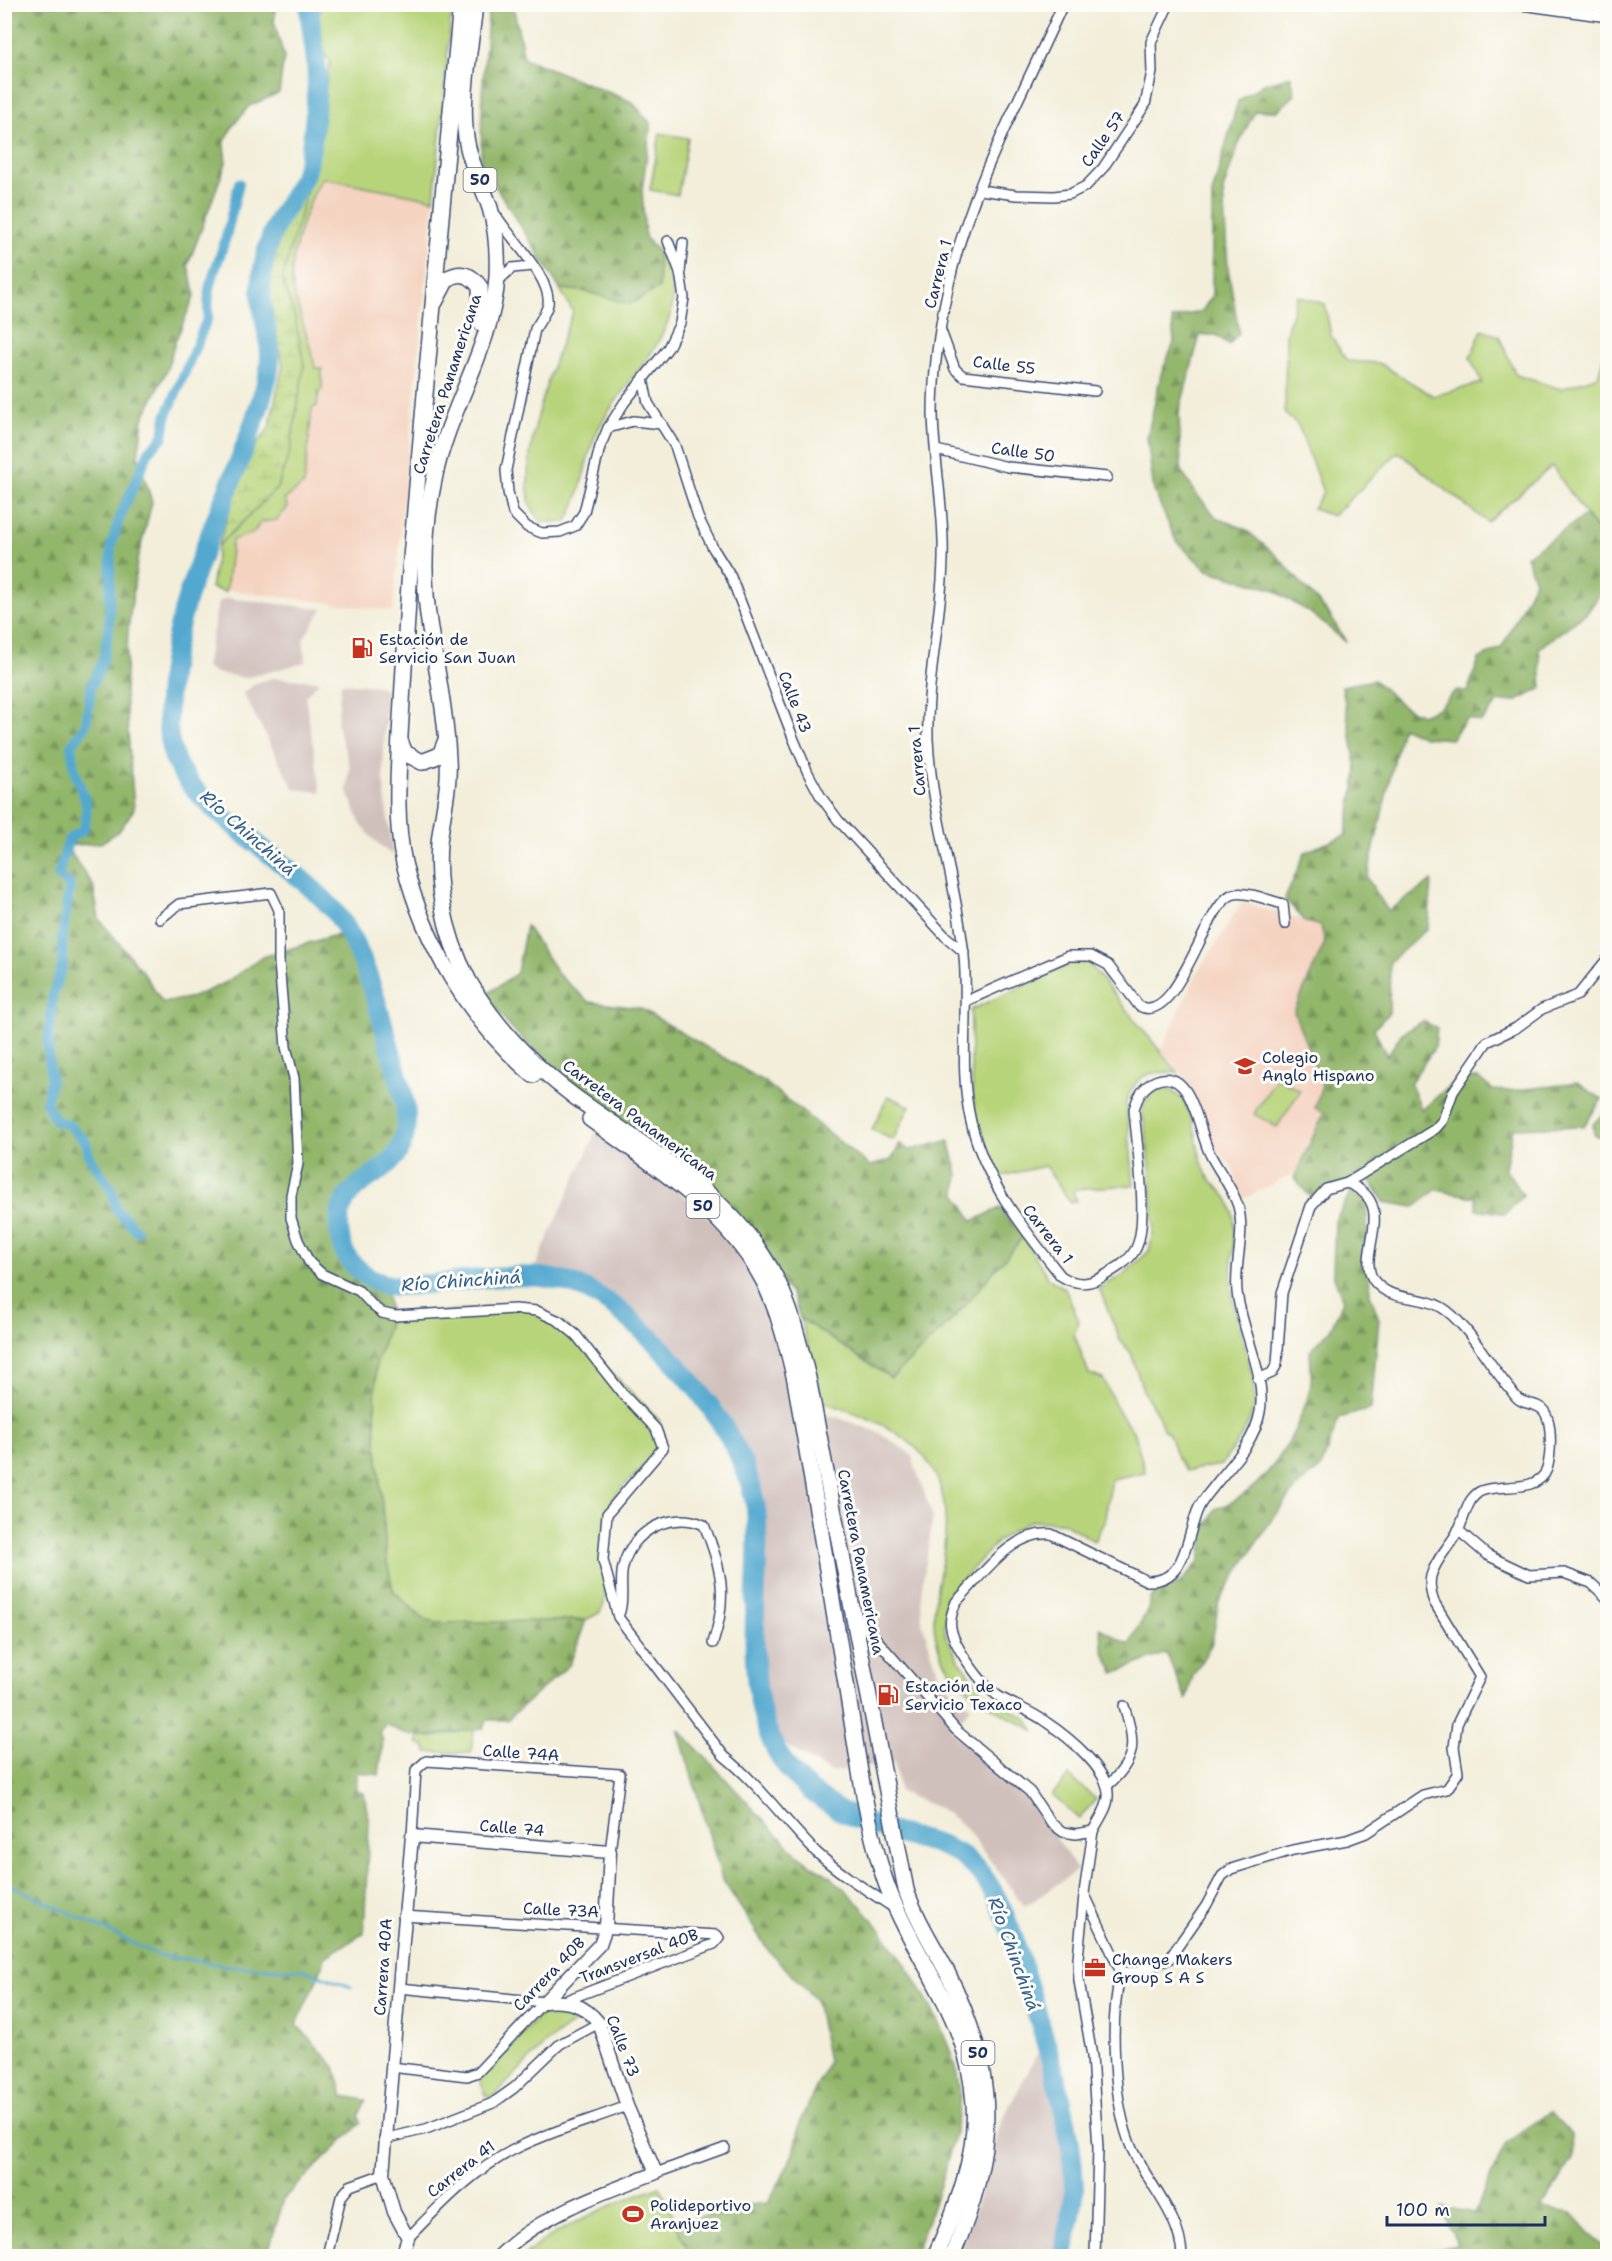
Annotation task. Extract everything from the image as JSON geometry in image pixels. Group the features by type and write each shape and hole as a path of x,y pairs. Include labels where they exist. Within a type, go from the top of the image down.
{"highway":[{"name":"Carretera Panamericana","path":"461,4 430,314 400,735 397,794 404,860 415,901 433,943 468,1003 495,1038 525,1068 567,1104 666,1174 703,1206 751,1262 772,1300 795,1380 861,1769 880,1864 896,1908 934,1975 957,2024 970,2072 974,2104 974,2134 967,2166 935,2256"},
{"name":"Carretera Panamericana","path":"475,4 465,119 470,156 480,180 496,234 497,283 493,305 477,353 441,450 428,514 426,542 429,626 447,737 448,780 439,846 443,908 461,966 479,997 532,1060 573,1095 671,1163 711,1196 746,1233 768,1263 794,1321 899,1860 915,1916 946,1970 968,2019 986,2092 987,2138 983,2164 975,2195 952,2256"},
{"path":"430,314 447,279 460,274 474,279 480,287 482,308 477,353"},
{"path":"400,735 405,753 422,762 440,755 447,737"}],"street":[{"name":"Carrera 1","path":"1064,4 980,190 958,250 940,329 934,403 944,562 928,711 928,739 930,770 964,952 967,1097 972,1124 986,1164 1006,1204 1061,1276 1072,1283 1086,1284 1100,1279 1134,1252 1140,1239 1142,1220 1134,1109 1137,1097 1150,1083 1161,1078 1175,1080 1185,1089 1192,1103 1202,1138 1232,1191 1238,1208 1241,1225 1238,1293 1262,1401 1256,1426 1245,1449 1200,1504 1184,1557 1174,1572 1157,1582 1147,1581 1051,1534 1038,1533 1015,1543 956,1602 951,1614 950,1628 955,1641 979,1677 996,1695 1046,1721 1075,1744 1102,1773 1108,1785"},
{"name":"Calle 57","path":"980,190 1016,195 1054,196 1070,194 1086,186 1103,168 1145,105 1152,72 1151,42 1169,4"},
{"path":"1513,4 1608,17"},
{"path":"480,180 508,234 533,266 548,296 548,305 535,329 506,470 513,513 527,527 542,533 560,532 575,526 584,512 600,447 608,428 624,403 668,348 680,323 684,298 680,273 668,241"},
{"path":"680,273 683,243"},
{"path":"497,283 512,268 533,266"},
{"name":"Calle 55","path":"940,329 955,369 963,376 1095,391"},
{"name":"Calle 43","path":"643,379 648,403 675,446 698,518 712,548 731,577 808,773 838,820 945,936 964,952"},
{"path":"608,428 633,421 662,424"},
{"name":"Calle 50","path":"936,450 1008,467 1107,477"},
{"path":"160,918 179,904 271,893 279,910 279,962 286,1047 294,1078 298,1164 291,1195 291,1218 309,1262 322,1274 360,1291 382,1313 395,1316 515,1309 537,1311 559,1321 576,1335 622,1393 656,1429 663,1448 607,1514 603,1560 618,1617 724,1756 744,1773 816,1852 865,1889 896,1908"},
{"path":"966,1001 1068,956 1091,956 1108,965 1138,1006 1146,1009 1168,996 1191,960 1223,899 1235,893 1284,904 1285,924"},
{"path":"1258,1379 1272,1373 1277,1364 1282,1293 1311,1206 1326,1189 1355,1186 1435,1129 1443,1120 1453,1092 1487,1042 1515,1028 1542,1009 1578,994 1608,958"},
{"path":"1121,1972 1139,1972 1169,1959 1206,1906 1222,1876 1231,1869 1293,1850 1347,1840 1366,1833 1423,1794 1447,1789 1454,1782 1458,1773 1454,1747 1458,1724 1480,1677 1434,1602 1430,1591 1431,1576 1458,1530 1472,1498 1482,1491 1524,1485 1539,1480 1546,1471 1548,1420 1538,1406 1520,1401 1492,1370 1479,1347 1441,1307 1391,1295 1372,1279 1370,1266 1374,1217 1371,1203 1355,1186"},
{"path":"618,1617 621,1610 622,1568 645,1532 659,1523 692,1520 704,1525 722,1574 720,1622 712,1643"},
{"path":"1458,1530 1487,1555 1529,1575 1564,1573 1591,1583 1608,1599"},
{"path":"852,1612 956,1730 1030,1792 1051,1823 1063,1832 1076,1834 1093,1830"},
{"path":"1095,2256 1098,2148 1092,2056 1079,1981 1078,1958 1093,1830 1108,1800 1108,1785 1131,1756 1132,1732 1124,1706"},
{"name":"Calle 74A","path":"420,1764 426,1761 620,1774"},
{"name":"Carrera 40A","path":"408,2238 394,2212 383,2174 384,2139 399,1988 416,1770 420,1764"},
{"name":"Carrera 40B","path":"391,2067 467,2076 478,2072 600,1944 606,1927 610,1852 620,1774"},
{"name":"Calle 74","path":"412,1836 610,1852"},
{"path":"1084,1893 1121,1972 1116,1990 1113,2032 1125,2121 1132,2148 1177,2230 1182,2256"},
{"name":"Calle 73A","path":"403,1916 717,1935"},
{"name":"Transversal 40B","path":"564,2001 714,1944 718,1941 717,1935"},
{"name":"Calle 73","path":"399,1988 544,2002 564,2001 590,2012 599,2023 627,2106 656,2173"},
{"path":"384,2139 426,2129 493,2103 514,2088 560,2044 599,2023"},
{"name":"Carrera 41","path":"402,2256 408,2238 446,2199 480,2171 515,2149 627,2106"},
{"path":"499,2256 512,2243 537,2226 656,2173 725,2148"},
{"path":"327,2256 341,2197 350,2186 383,2174"}],"shaded area":[{"path":"311,176 434,199 393,611 211,588 218,546 277,488 290,451 282,279"},
{"path":"226,598 323,609 303,639 306,662 246,678 216,673 206,668 218,603"},
{"path":"272,678 320,681 305,696 321,792 294,789 243,693 256,683"},
{"path":"341,683 380,686 386,691 383,780 393,856 361,825 347,790 350,767 337,725"},
{"name":"Colegio Anglo Hispano","path":"1242,902 1321,926 1325,942 1294,1012 1322,1085 1324,1113 1296,1173 1243,1199 1232,1167 1205,1138 1189,1083 1161,1050 1197,973"},
{"path":"597,1130 660,1174 717,1226 747,1266 770,1316 794,1416 830,1415 880,1433 911,1454 933,1518 921,1593 922,1623 941,1681 971,1707 951,1730 1030,1796 1077,1870 1025,1907 964,1826 939,1808 900,1792 894,1762 830,1772 769,1735 757,1675 755,1588 758,1515 740,1460 721,1421 697,1386 615,1306 586,1289 557,1279 531,1276"},
{"path":"1045,2039 1065,2111 1073,2164 1075,2197 1064,2237 1065,2256 958,2256 981,2191 1001,2122"}],"green space":[{"path":"5,5 277,5 274,21 284,57 279,93 249,106 232,127 224,144 226,163 188,265 195,295 175,342 167,370 143,419 138,456 152,502 137,562 128,631 125,693 134,809 120,830 101,843 66,846 93,885 99,919 142,971 163,1003 193,997 225,983 262,957 349,931 386,1030 407,1111 407,1128 400,1148 388,1161 357,1184 345,1199 339,1218 339,1237 345,1256 363,1273 385,1286 391,1316 376,1365 375,1425 387,1562 393,1590 422,1618 435,1623 586,1620 570,1664 507,1720 487,1720 484,1729 434,1736 411,1735 386,1724 380,1733 383,1741 379,1775 357,1772 357,1792 364,1793 369,1824 364,1933 325,1957 297,2025 335,2067 343,2096 366,2100 359,2115 361,2123 284,2198 267,2256 5,2256"},
{"path":"322,5 452,5 434,199 323,178 317,188 300,231 292,277 295,298 315,368 322,369 322,390 319,391 317,406 312,408 304,484 284,500 288,507 277,520 261,522 253,533 232,540 226,592 211,588 218,546 277,488 290,451 304,365 295,318 282,279 311,176 330,61 319,42 318,20"},
{"path":"489,5 513,5 524,58 632,102 651,124 642,189 645,237 658,251 659,288 630,304 583,291 560,289 481,163 482,94"},
{"path":"1291,76 1295,95 1277,111 1255,111 1239,143 1223,190 1228,268 1239,333 1229,345 1216,335 1200,335 1179,412 1181,471 1197,495 1217,518 1245,529 1278,557 1329,614 1346,642 1312,614 1272,589 1207,570 1176,541 1154,491 1147,438 1161,374 1174,343 1172,319 1202,311 1212,296 1212,194 1238,101 1264,84"},
{"path":"660,133 688,138 678,195 650,190"},
{"path":"311,176 282,279 295,318 304,365 290,451 277,488 218,546 247,457 269,428 283,365 267,293 276,244"},
{"path":"658,251 673,292 670,315 663,332 654,349 597,432 576,500 566,522 542,522 530,504 529,460 548,380 573,312 560,289 583,291 630,304 659,288"},
{"path":"1297,296 1325,304 1331,336 1347,361 1379,363 1433,396 1482,383 1470,358 1482,330 1499,336 1516,375 1561,389 1598,376 1607,345 1607,520 1596,530 1552,466 1487,522 1398,452 1333,516 1313,509 1323,492 1298,425 1285,414 1286,333"},
{"path":"1586,515 1596,529 1607,520 1607,584 1587,613 1539,648 1542,688 1517,701 1498,702 1481,722 1467,718 1451,739 1424,737 1402,727 1367,878 1388,911 1432,881 1428,928 1390,962 1389,1013 1374,1029 1387,1056 1402,1033 1423,1021 1437,1028 1435,1047 1410,1083 1422,1110 1458,1078 1478,1078 1493,1090 1508,1091 1577,1083 1602,1099 1584,1126 1513,1128 1505,1168 1523,1195 1505,1214 1477,1209 1475,1197 1436,1190 1414,1207 1384,1202 1368,1178 1350,1179 1313,1200 1294,1178 1324,1113 1315,1108 1322,1085 1294,1012 1325,942 1321,926 1306,922 1285,899 1305,852 1346,835 1357,771 1342,686 1374,680 1403,706 1421,715 1439,708 1455,691 1467,692 1479,659 1502,647 1535,581 1526,556"},
{"path":"526,926 559,975 589,1002 640,1008 765,1082 870,1166 891,1160 900,1144 909,1150 949,1141 958,1174 956,1194 973,1221 1000,1208 1023,1237 951,1321 891,1378 800,1318 791,1293 510,1027 486,995 517,973"},
{"path":"1088,962 1178,1073 1159,1072 1145,1076 1134,1085 1126,1103 1134,1185 1075,1189 1073,1192 1077,1200 1071,1203 1045,1166 997,1177 988,1157 976,1116 972,1075 971,1010 1070,964"},
{"path":"1277,1077 1300,1091 1277,1127 1254,1114"},
{"path":"1162,1088 1183,1100 1189,1110 1205,1171 1230,1203 1234,1225 1232,1294 1255,1396 1249,1422 1221,1465 1186,1471 1177,1458 1169,1434 1163,1429 1158,1415 1143,1390 1131,1353 1120,1340 1099,1288 1124,1274 1149,1251 1154,1228 1149,1155 1142,1109 1151,1093"},
{"path":"888,1096 910,1106 893,1140 872,1130"},
{"path":"1607,1110 1607,1139 1594,1135 1593,1124"},
{"path":"1353,1188 1366,1202 1370,1294 1379,1319 1371,1409 1339,1418 1321,1468 1298,1486 1270,1522 1219,1601 1212,1643 1193,1676 1186,1699 1166,1653 1114,1673 1104,1652 1100,1628 1129,1645 1148,1609 1151,1596 1181,1582 1200,1561 1205,1528 1215,1509 1233,1501 1264,1477 1297,1426 1311,1384 1310,1351 1330,1330 1343,1301 1333,1274 1335,1221"},
{"path":"1023,1237 1049,1279 1065,1289 1079,1321 1074,1334 1089,1374 1103,1379 1119,1412 1135,1434 1145,1472 1112,1479 1104,1522 1094,1541 1063,1522 1029,1521 1001,1538 946,1597 945,1634 962,1665 987,1696 1027,1719 1035,1731 979,1698 959,1681 943,1658 935,1633 934,1620 945,1531 944,1501 936,1476 923,1456 905,1439 882,1425 823,1402 800,1318 891,1378 951,1321"},
{"path":"525,1306 564,1324 659,1420 663,1436 661,1446 612,1502 606,1529 607,1585 601,1612 586,1620 435,1623 422,1618 393,1590 387,1562 376,1442 376,1365 391,1316"},
{"path":"474,1729 471,1753 427,1752 425,1746 417,1743 419,1736 433,1737"},
{"path":"678,1729 797,1854 834,1880 873,1920 912,1974 943,2033 959,2086 959,2104 944,2172 914,2256 691,2256 675,2223 740,2206 768,2203 788,2165 796,2145 801,2119 828,2062 816,2000 768,1950 722,1879"},
{"path":"1069,1776 1096,1799 1079,1819 1052,1795"},
{"path":"566,2004 587,2016 547,2043 492,2098 485,2095 480,2079 493,2068 548,2005"},
{"path":"1550,2112 1572,2135 1573,2159 1541,2208 1572,2213 1607,2252 1607,2256 1405,2256 1457,2245 1441,2206 1474,2214 1506,2143"},
{"name":"Polideportivo Aranjuez","path":"660,2186 691,2256 524,2256 537,2245 570,2225 607,2207"}],"waterway":[{"name":"Río Chinchiná","path":"309,4 317,72 311,149 302,180 274,229 264,263 261,289 270,350 268,375 256,416 182,615 173,656 168,699 168,727 173,755 184,776 201,796 222,816 317,893 335,912 356,947 372,987 402,1090 406,1121 403,1142 398,1152 390,1162 353,1190 341,1211 340,1240 353,1264 370,1278 394,1286 528,1276 568,1282 584,1289 621,1312 665,1353 709,1405 727,1434 742,1463 753,1492 757,1521 755,1655 761,1707 768,1732 791,1772 826,1802 866,1823 950,1850 971,1864 991,1888 1004,1913 1019,1954 1065,2114 1074,2187 1065,2256"},
{"path":"137,1231 116,1209 112,1190 90,1158 86,1142 69,1125 56,1121 46,1103 51,1080 48,1045 53,994 63,965 62,938 70,885 58,876 69,839 84,829 86,819 85,800 75,772 71,746 86,725 91,687 103,660 109,627 111,546 120,517 149,451 163,437 166,417 208,317 209,289 226,237 239,183"},
{"path":"4,1882 158,1955 230,1966 305,1970 351,1987"}],"place":[{"name":"Estación de Servicio San Juan","path":"362,648"},
{"name":"Colegio Anglo Hispano","path":"1245,1066"},
{"name":"Estación de Servicio Texaco","path":"888,1695"},
{"name":"Change Makers Group S A S","path":"1095,1968"},
{"name":"Polideportivo Aranjuez","path":"633,2214"}]}
